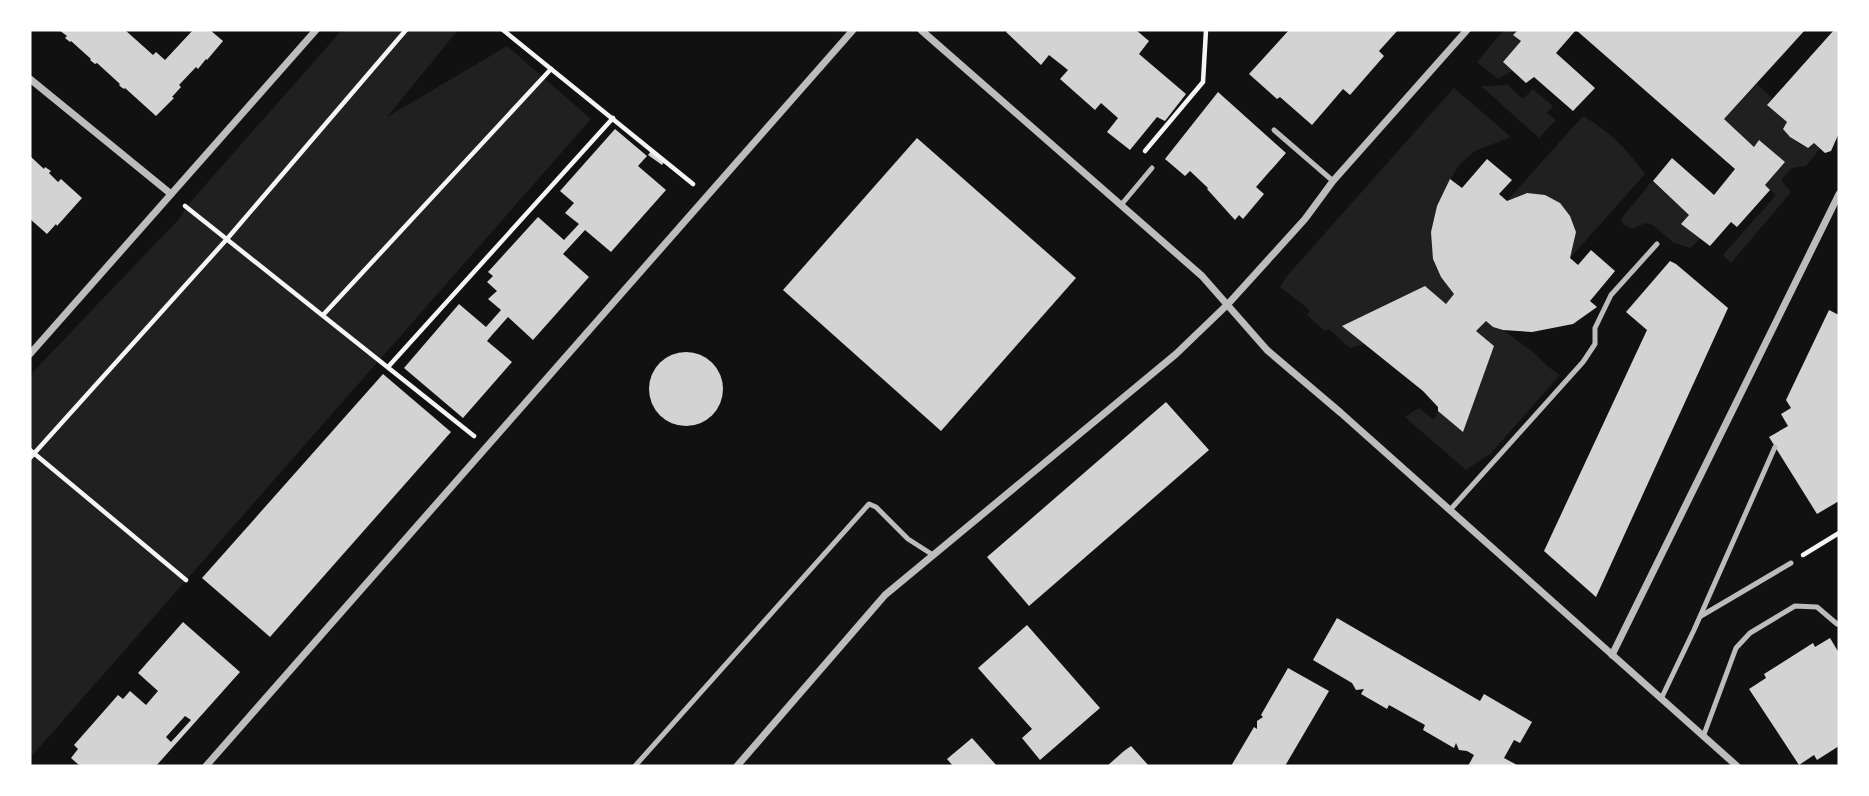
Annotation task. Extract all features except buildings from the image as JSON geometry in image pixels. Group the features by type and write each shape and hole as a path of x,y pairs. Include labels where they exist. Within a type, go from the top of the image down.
{"street":[{"path":"30,354 316,30"},
{"path":"206,766 853,30"},
{"path":"921,30 1202,276 1267,350 1737,766"},
{"path":"737,766 885,595 1176,354 1228,304 1305,219 1333,181 1467,30"},
{"path":"30,79 171,194"},
{"path":"1612,655 1839,194"}],"lane":[{"path":"1274,130 1333,181"},
{"path":"1121,205 1152,168"},
{"path":"1450,510 1583,362 1595,344 1595,328 1611,295 1657,244"},
{"path":"1661,699 1775,447"},
{"path":"635,766 869,504 876,507 908,539 933,555"},
{"path":"1700,616 1791,564"},
{"path":"1703,737 1736,648 1750,633 1795,606 1816,607 1838,624"}],"path":[{"path":"186,580 31,454 227,239 406,30"},
{"path":"503,30 708,195"},
{"path":"1143,152 1203,82 1206,30"},
{"path":"323,315 551,69"},
{"path":"388,367 613,118"},
{"path":"171,194 487,447"},
{"path":"1791,564 1839,533"}],"shaded area":[{"path":"342,30 458,30 387,117 507,46 591,119 30,758 30,375 180,218 186,207"},
{"path":"1504,30 1518,30 1514,35 1521,41 1503,62 1512,71 1498,79 1477,62"},
{"path":"1757,84 1772,98 1767,105 1787,122 1783,129 1788,135 1804,147 1808,148 1814,143 1820,149 1806,166 1792,168 1781,180 1791,192 1731,263 1723,255 1776,195 1765,185 1785,162 1759,140 1754,147 1724,119"},
{"path":"1508,85 1523,99 1533,89 1553,106 1547,113 1556,120 1539,138 1481,86"},
{"path":"1454,88 1511,137 1475,151 1458,166 1437,206 1431,232 1454,294 1446,304 1425,287 1343,325 1364,344 1350,348 1329,329 1325,331 1307,315 1310,310 1280,287"},
{"path":"1583,116 1617,141 1645,174 1570,258 1576,232 1570,216 1527,193 1507,201"},
{"path":"1652,181 1689,215 1682,224 1700,239 1690,248 1674,243 1653,225 1645,223 1633,229 1624,225 1621,219"},
{"path":"1486,321 1503,330 1560,375 1491,453 1466,470 1405,417 1419,408 1434,420 1438,411 1494,346 1476,331"}]}
